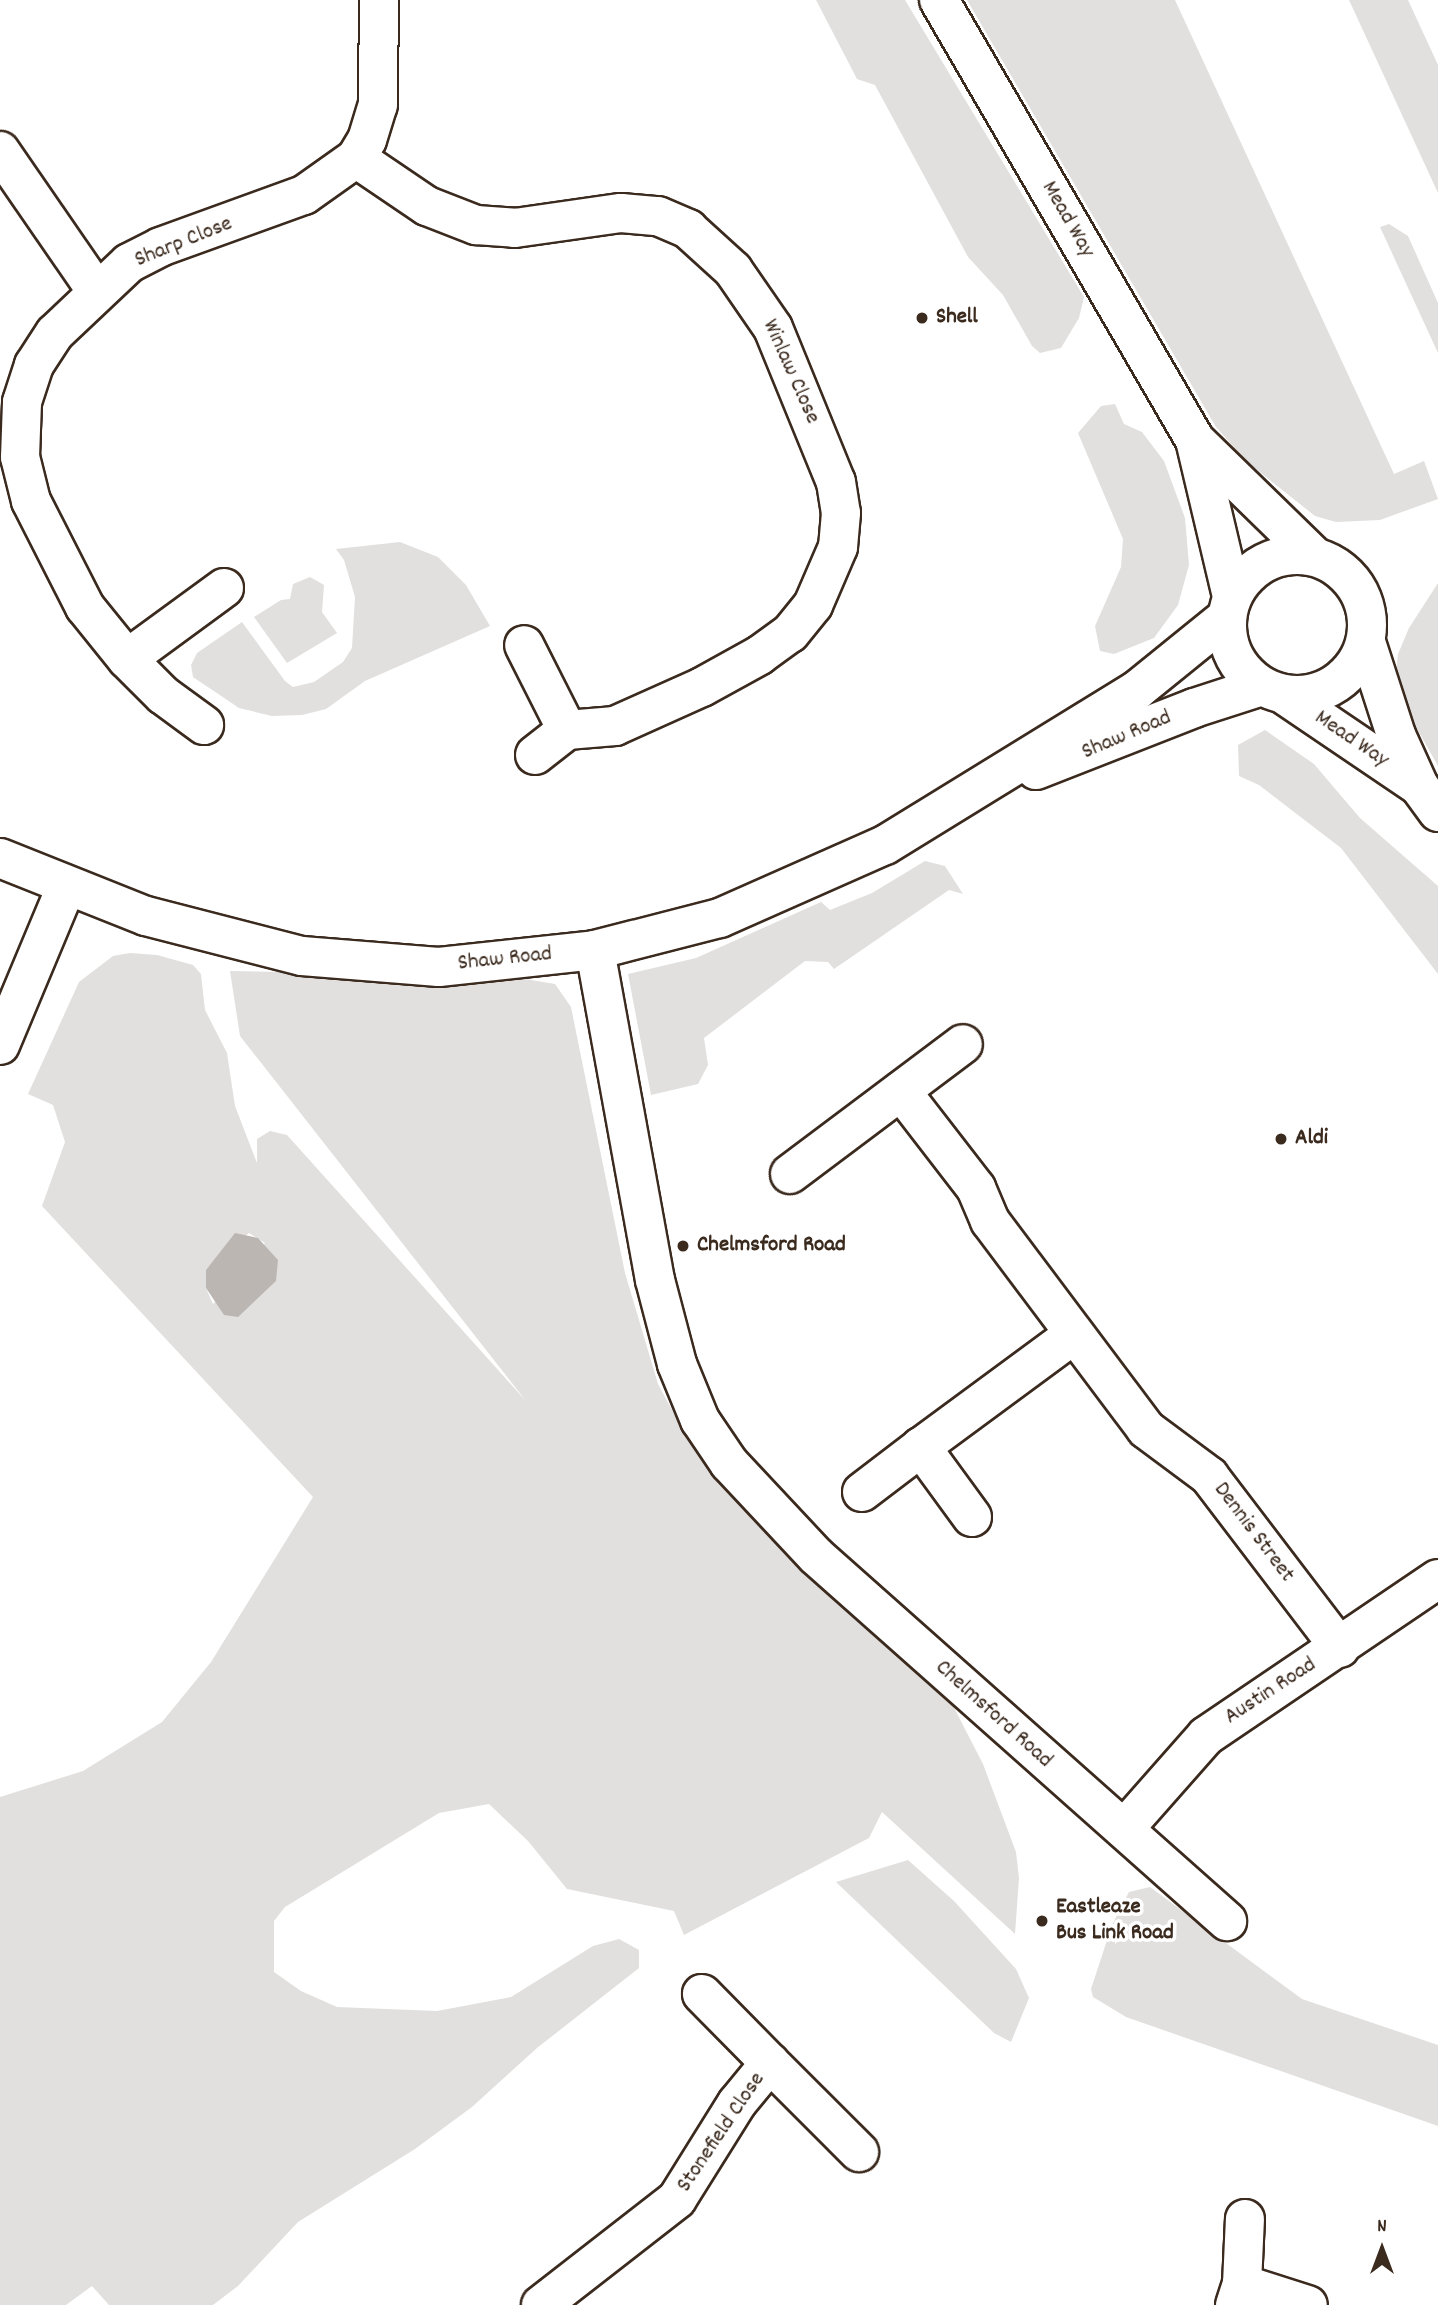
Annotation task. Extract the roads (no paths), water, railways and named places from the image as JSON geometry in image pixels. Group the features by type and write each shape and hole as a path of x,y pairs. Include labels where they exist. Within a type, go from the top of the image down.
{"street":[{"name":"Sharp Close","path":"204,725 163,695 110,643 73,586 31,501 20,457 19,421 34,365 55,333 96,290 129,263 160,247 304,195 356,158 368,140 378,106 379,0"},
{"name":"Mead Way","path":"939,0 1195,440 1314,556"},
{"path":"0,151 96,290"},
{"name":"Winlaw Close","path":"356,158 427,205 476,225 515,228 632,213 658,216 688,229 733,270 773,328 829,463 841,513 838,547 825,583 800,622 760,655 635,719 593,730 567,730"},
{"name":"Mead Way","path":"1195,440 1229,607"},
{"path":"1295,554 1314,556 1332,563 1359,591 1365,607 1366,642 1357,663 1341,681 1320,692 1272,690 1236,661 1228,640 1229,607 1259,565 1295,554"},
{"path":"127,659 223,588"},
{"name":"Shaw Road","path":"0,858 66,887 252,947 353,963 439,967 595,950 675,933 772,899 885,845 990,783 1137,690 1229,607"},
{"name":"Mead Way","path":"1366,642 1380,693 1428,799"},
{"path":"524,645 567,730 535,755"},
{"name":"Mead Way","path":"1272,690 1428,799"},
{"name":"Shaw Road","path":"990,783 1065,762 1194,708 1272,690"},
{"path":"0,1045 66,887"},
{"name":"Chelmsford Road","path":"595,950 655,1280 677,1364 700,1420 729,1463 812,1553 1227,1922"},
{"path":"790,1174 963,1044"},
{"name":"Dennis Street","path":"901,1091 976,1188 990,1221 1146,1429 1214,1481 1340,1648"},
{"path":"862,1492 1074,1334"},
{"path":"921,1447 972,1517"},
{"name":"Austin Road","path":"1124,1829 1206,1736 1280,1682 1340,1648 1438,1578"},
{"name":"Stonefield Close","path":"702,1994 859,2152"},
{"name":"Stonefield Close","path":"541,2305 677,2199 737,2103 770,2063"},
{"path":"1245,2219 1238,2294 1308,2305"}],"place":[{"name":"Shell","path":"922,318"},
{"name":"Aldi","path":"1281,1139"},
{"name":"Chelmsford Road","path":"683,1246"},
{"name":"Eastleaze Bus Link Road","path":"1042,1921"}]}
